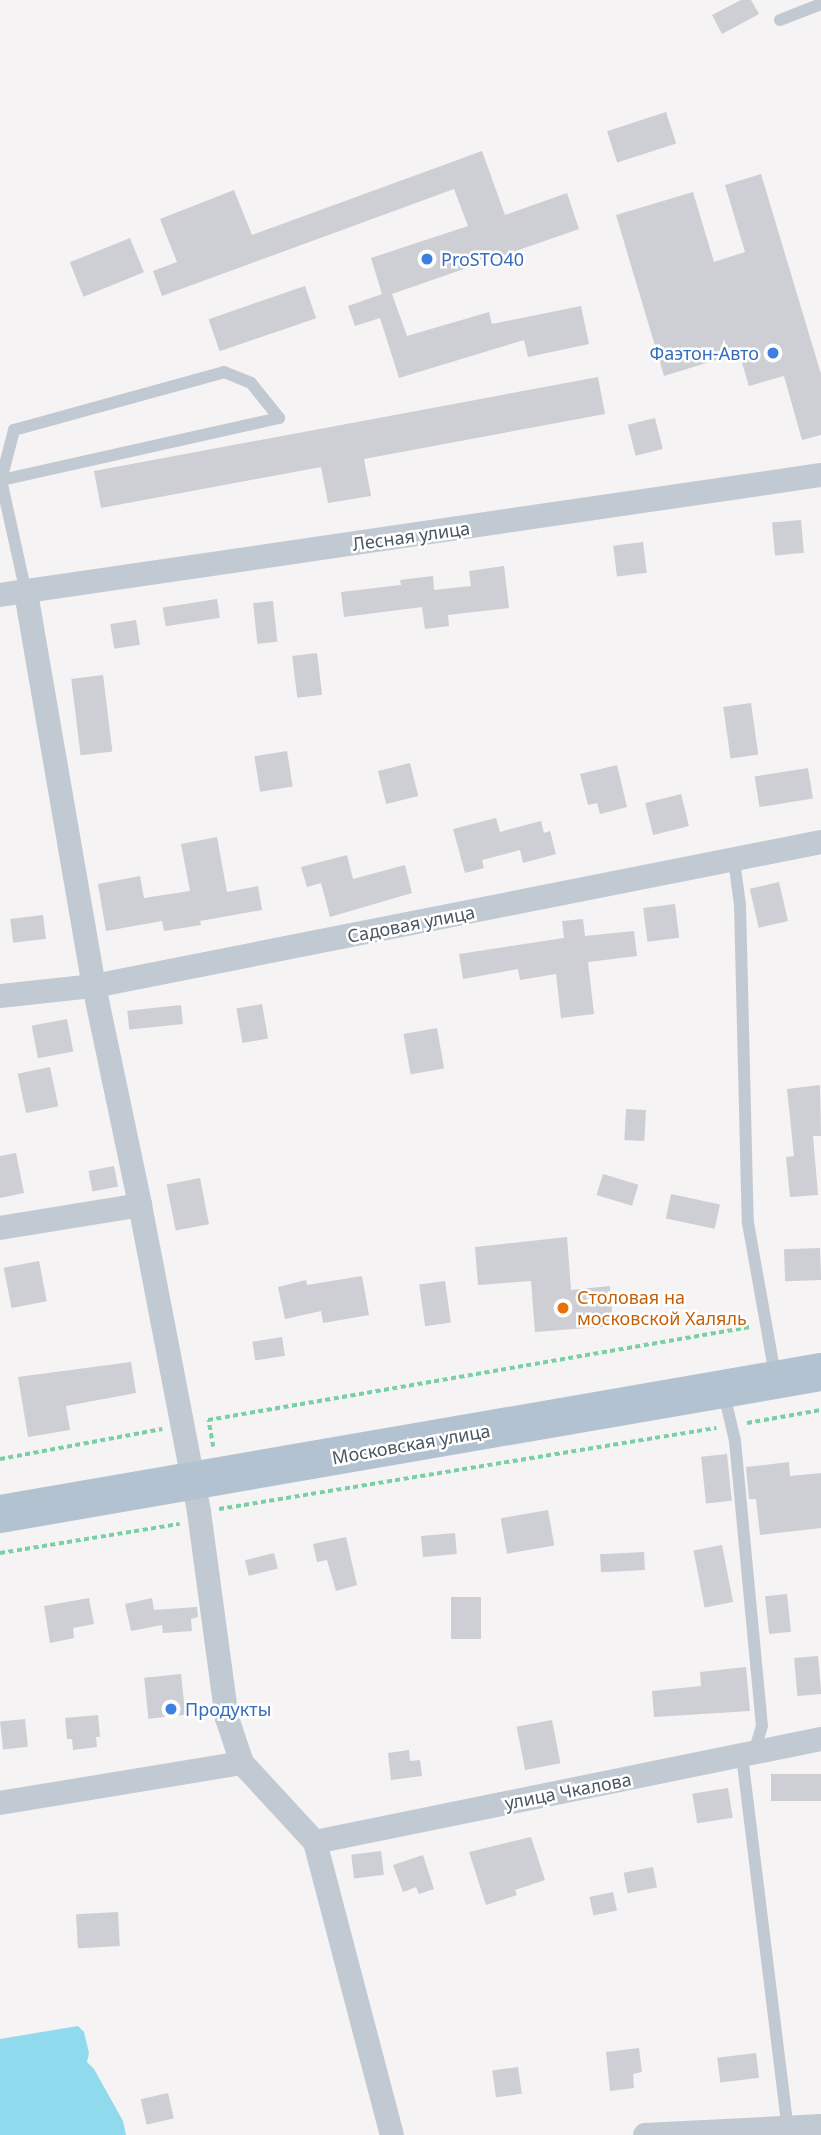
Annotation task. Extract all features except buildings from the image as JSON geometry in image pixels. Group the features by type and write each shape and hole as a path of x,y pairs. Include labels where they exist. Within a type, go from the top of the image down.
{"main road":[{"name":"Московская улица","path":"0,1514 208,1494 727,1408 776,1382 821,1372"}],"street":[{"name":"Лесная улица","path":"0,595 821,475"},
{"path":"26,593 94,986 140,1205 181,1426 208,1494 226,1718 243,1763 316,1842 392,2135"},
{"name":"Садовая улица","path":"0,996 94,986 821,842"},
{"path":"0,1228 140,1205"},
{"name":"улица Чкалова","path":"316,1842 821,1739"},
{"path":"0,1803 243,1763"},
{"path":"645,2135 802,2129"}],"lane":[{"path":"780,20 821,4"},
{"path":"1,480 279,418 251,383 224,372 14,430 1,480 26,593"},
{"path":"734,860 741,932 748,1223 776,1382"},
{"path":"727,1408 735,1441 762,1726 748,1755 802,2129"}],"path":[{"path":"0,1459 208,1420 764,1325"},
{"path":"0,1553 180,1524 208,1494 727,1408 821,1410"},
{"path":"208,1420 208,1494"}],"water":[{"path":"78,2026 84,2032 89,2053 87,2062 94,2069 123,2121 126,2135 0,2135 0,2039"}],"place":[{"name":"ProSTO40","path":"427,259"},
{"name":"Фаэтон-Авто","path":"773,353"},
{"name":"Столовая на московской Халяль","path":"563,1308"},
{"name":"Продукты","path":"171,1709"}]}
